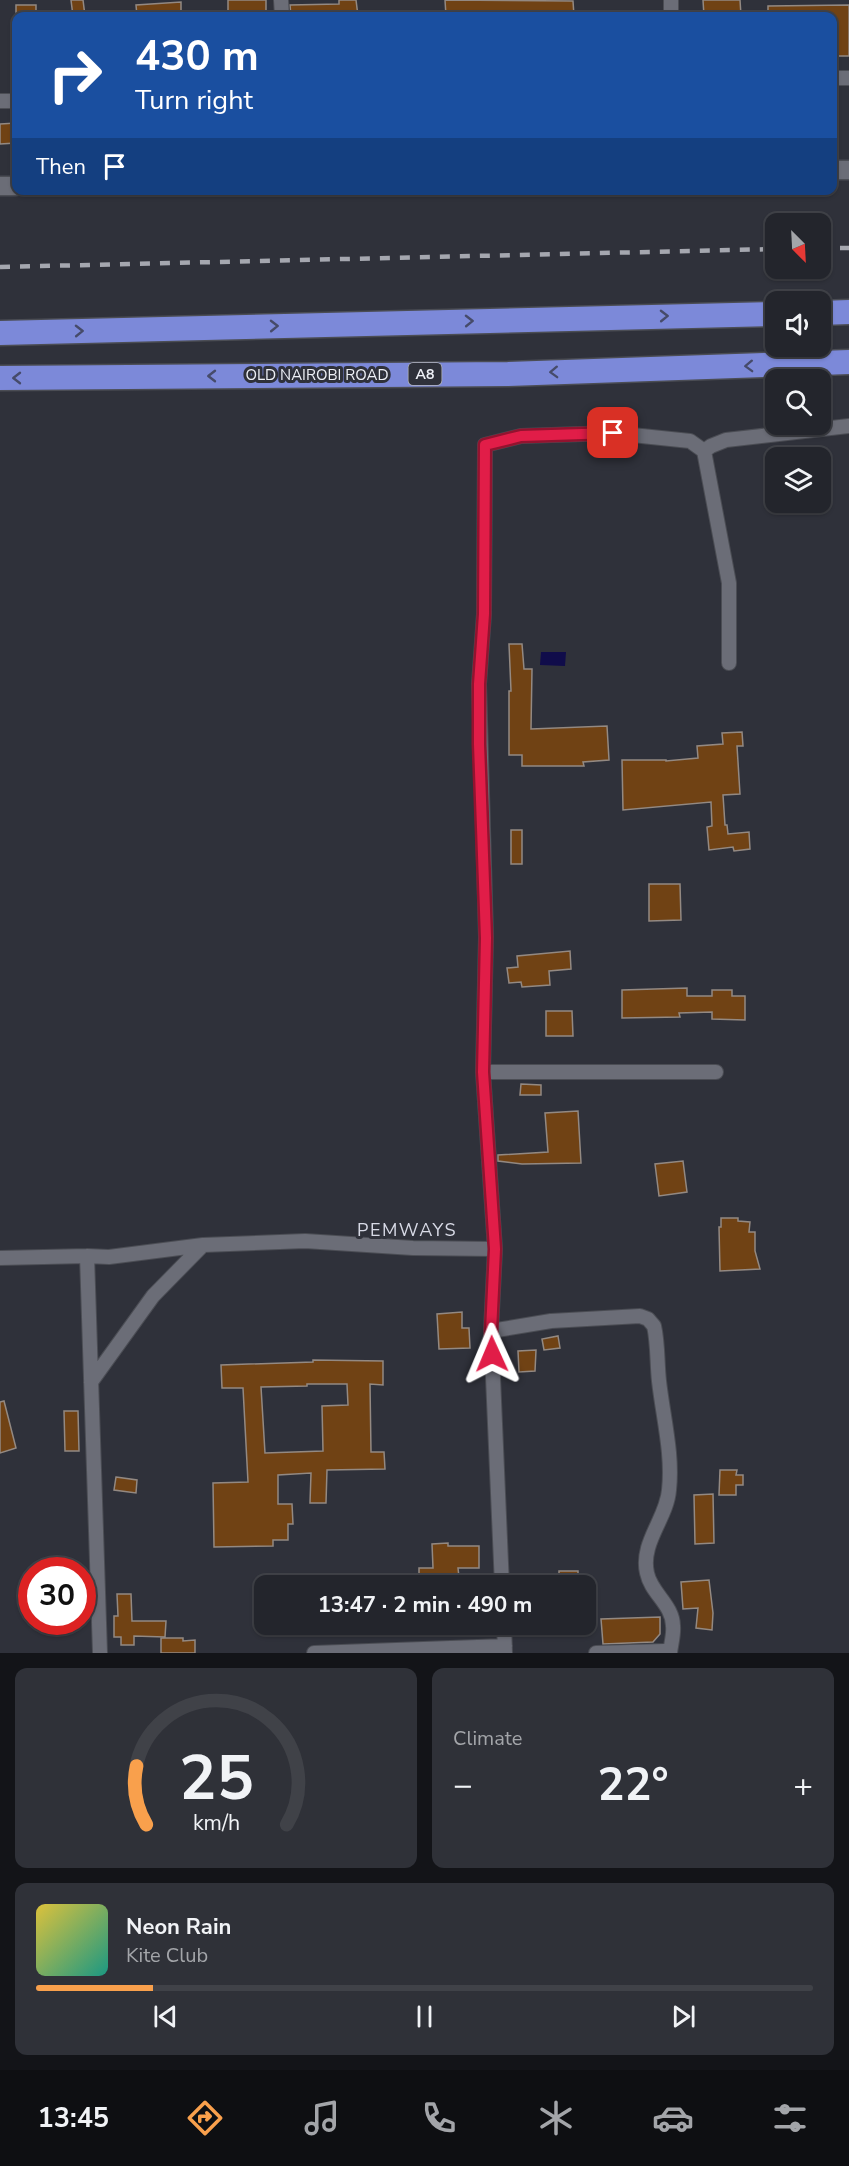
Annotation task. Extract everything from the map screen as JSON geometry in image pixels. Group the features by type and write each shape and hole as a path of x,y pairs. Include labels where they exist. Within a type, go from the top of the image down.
{"highway":[{"path":"831,313 849,312"},
{"path":"0,333 765,314"},
{"name":"OLD NAIROBI ROAD","path":"0,378 508,374 849,362"}],"street":[{"path":"704,451 726,441 849,426"},
{"path":"502,1575 491,1331 495,1249 483,1072 486,938 479,684 484,614 485,445 521,436 613,433 690,441 704,451 729,582 729,663"},
{"path":"483,1072 716,1072"},
{"path":"0,1258 109,1257 203,1245 305,1241 413,1248 495,1249"},
{"path":"91,1382 153,1296 203,1245"},
{"path":"87,1256 100,1653"},
{"path":"491,1331 551,1321 640,1316 648,1319 654,1326 667,1431 669,1491 647,1557 646,1574 669,1610 674,1625 670,1653 664,1651 596,1653"},
{"path":"314,1653 505,1650 504,1635"}],"shaded area":[{"path":"541,652 566,652 565,666 540,665"}],"building":[{"path":"71,0 83,0 84,12 72,12"},
{"path":"228,0 266,0 266,12 228,12"},
{"path":"339,0 356,0 358,12 291,12 290,5 339,4"},
{"path":"445,0 573,1 574,12 446,12"},
{"path":"703,0 740,0 741,12 704,12"},
{"path":"181,2 181,12 137,12 136,5"},
{"path":"16,5 36,5 36,12 16,12"},
{"path":"849,5 849,56 837,56 837,12 768,12 768,6"},
{"path":"12,123 12,143 0,144 0,124"},
{"path":"509,644 522,644 524,669 532,669 531,729 607,726 609,760 583,762 584,766 522,766 522,755 509,755 509,691 511,691"},
{"path":"742,732 743,746 737,746 740,794 723,795 725,825 727,825 728,834 749,832 750,849 734,851 733,847 709,850 707,827 712,826 711,802 623,810 622,760 666,761 698,758 697,746 723,744 722,733"},
{"path":"511,830 522,830 522,864 511,864"},
{"path":"649,884 680,884 681,920 649,921"},
{"path":"570,951 571,969 549,971 550,985 522,987 521,982 509,983 507,968 518,967 517,956"},
{"path":"687,988 687,996 712,996 712,990 732,990 732,996 745,996 745,1020 712,1019 712,1012 679,1013 680,1017 622,1018 622,990"},
{"path":"546,1011 572,1011 573,1036 546,1036"},
{"path":"521,1084 541,1085 541,1095 520,1095"},
{"path":"578,1111 581,1163 522,1164 498,1161 498,1155 548,1152 545,1113"},
{"path":"683,1161 687,1192 659,1196 655,1164"},
{"path":"721,1218 738,1218 738,1221 750,1222 749,1232 755,1232 755,1251 760,1269 720,1271 719,1227 721,1227"},
{"path":"462,1312 462,1328 469,1328 470,1348 439,1349 437,1314"},
{"path":"558,1336 560,1348 544,1350 542,1339"},
{"path":"536,1350 535,1371 519,1372 518,1351"},
{"path":"313,1360 383,1361 383,1385 370,1384 371,1452 384,1452 385,1469 327,1470 326,1503 310,1503 311,1473 278,1475 278,1504 292,1504 293,1524 288,1524 288,1540 273,1540 273,1546 214,1547 213,1483 248,1482 243,1388 222,1388 221,1365 313,1362","holes":["347,1384 348,1405 322,1406 323,1451 265,1453 261,1387"]},
{"path":"4,1401 16,1448 0,1453 0,1402"},
{"path":"64,1411 78,1411 79,1451 65,1451"},
{"path":"720,1470 737,1470 736,1475 743,1475 743,1485 736,1485 736,1495 719,1495"},
{"path":"116,1477 137,1480 136,1493 114,1490"},
{"path":"713,1494 714,1543 695,1544 694,1495"},
{"path":"432,1544 479,1546 479,1568 458,1568 459,1575 419,1575 419,1568 433,1568"},
{"path":"559,1571 578,1571 578,1575 559,1575"},
{"path":"709,1580 713,1613 712,1630 696,1628 698,1608 683,1609 681,1582"},
{"path":"117,1594 131,1594 132,1621 166,1621 165,1637 134,1636 134,1645 121,1645 121,1637 114,1637 114,1616 118,1616"},
{"path":"660,1617 660,1634 653,1642 603,1644 601,1619"},
{"path":"161,1638 195,1640 195,1653 161,1653"}],"railway":[{"path":"831,248 849,248"},
{"path":"0,267 765,249"}],"district":[{"name":"PEMWAYS","path":"407,1230"}],"route":[{"path":"492,1354 495,1249 483,1072 486,938 479,744 479,684 484,614 485,445 521,436 613,433"}]}
